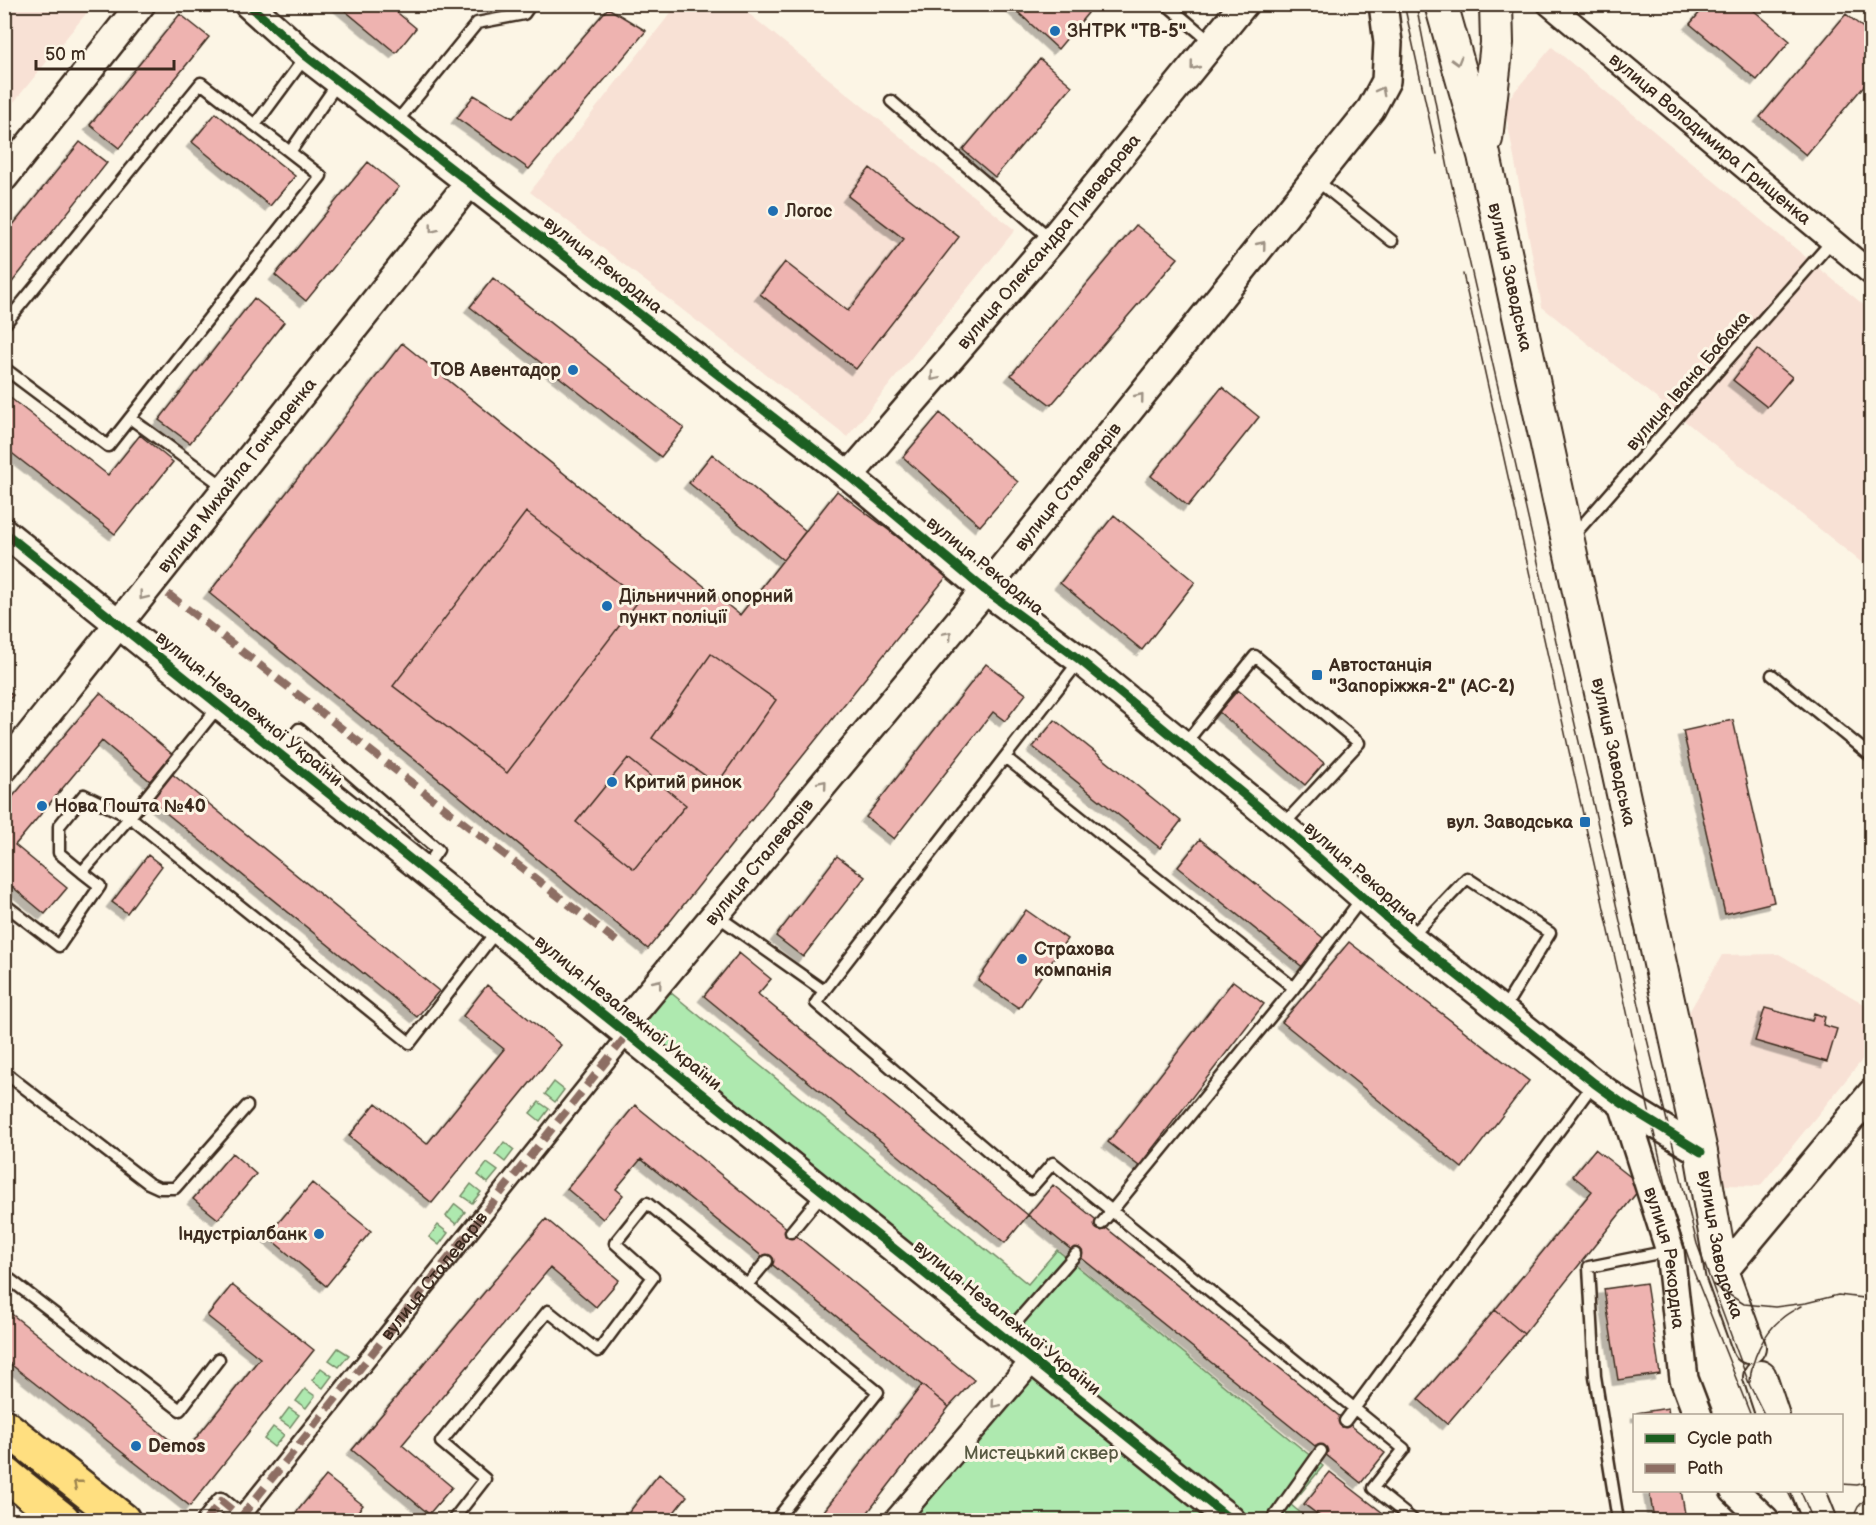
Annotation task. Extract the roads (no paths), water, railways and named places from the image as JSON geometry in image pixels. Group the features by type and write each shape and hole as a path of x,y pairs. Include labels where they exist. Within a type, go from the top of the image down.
{"main road":[{"name":"вулиця Заводська","path":"1441,4 1484,155 1701,1152 1722,1273 1749,1347"},
{"name":"вулиця Заводська","path":"1484,155 1497,43 1496,4"},
{"path":"1760,1377 1772,1414"},
{"path":"4,1425 123,1521"},
{"path":"4,1473 63,1521"},
{"path":"1808,1492 1820,1521"}],"street":[{"path":"4,177 141,4"},
{"name":"вулиця Рекордна","path":"248,4 306,56 849,476 985,590 1080,660 1282,826 1410,938 1594,1083 1623,1104 1701,1152"},
{"name":"вулиця Олександра Пивоварова","path":"849,476 1052,240 1244,4"},
{"name":"вулиця Сталеварів","path":"206,1521 221,1502 242,1519 715,914 985,590 1371,109 1386,81 1388,43 1383,4"},
{"name":"вулиця Володимира Грищенка","path":"1549,4 1872,274"},
{"name":"вулиця Михайла Гончаренка","path":"4,768 469,183"},
{"name":"вулиця Незалежної України","path":"4,532 1231,1521"},
{"path":"1722,1273 1872,1093"},
{"name":"вулиця Рекордна","path":"1623,1104 1670,1251 1684,1379 1697,1414"},
{"path":"896,1521 1033,1360"},
{"path":"1735,1492 1765,1521"}],"lane":[{"path":"394,125 477,23 524,14 531,4"},
{"path":"1166,4 1212,44"},
{"path":"255,124 306,56"},
{"path":"290,152 339,81"},
{"path":"4,368 108,446 321,176 201,83 6,318"},
{"path":"891,100 1052,240"},
{"path":"1314,179 1392,241"},
{"name":"вулиця Івана Бабака","path":"1568,542 1832,241"},
{"path":"130,418 227,489"},
{"path":"1183,746 1255,656 1359,744 1282,826"},
{"path":"1080,660 816,1003 1031,1188 1053,1163 1404,1449 1373,1488 1413,1521"},
{"path":"1772,675 1872,757"},
{"path":"82,872 130,817 218,706"},
{"path":"1005,757 1294,988"},
{"path":"4,904 59,946 100,886 58,853 58,826 84,795 130,817 410,1043 498,929"},
{"path":"1410,938 1467,878 1550,933 1503,1010"},
{"path":"1101,1224 1294,988 1362,898"},
{"path":"715,914 824,991"},
{"path":"4,1072 148,1183 159,1188 175,1188 247,1106"},
{"path":"1345,1421 1578,1108 1594,1083"},
{"path":"791,1232 824,1191"},
{"path":"453,1521 485,1479 441,1442 548,1311 598,1351 653,1277 615,1243 647,1203 878,1392 776,1521"},
{"path":"1618,1521 1595,1376 1589,1268 1670,1251"},
{"path":"1004,1336 1076,1254"},
{"path":"747,1285 767,1261"},
{"path":"4,1275 180,1410 219,1359"},
{"path":"1272,1521 1321,1451"}],"tram line":[{"path":"1404,4 1437,154"},
{"path":"1416,4 1448,168 1645,1031 1697,1244 1750,1386 1764,1414"},
{"path":"1463,274 1671,1206 1691,1265 1750,1414"},
{"path":"1712,1284 1744,1304 1775,1307 1806,1303 1838,1295 1872,1299"},
{"path":"1750,1382 1759,1348 1769,1332 1783,1317 1801,1306"},
{"path":"1843,1484 1857,1485 1872,1481"},
{"path":"1788,1492 1802,1520"},
{"path":"1801,1492 1813,1520"},
{"path":"1852,1520 1858,1507 1872,1492"}],"place":[{"name":"ЗНТРК \"ТВ-5\"","path":"1055,31"},
{"name":"Логос","path":"773,211"},
{"name":"ТОВ Авентадор","path":"573,370"},
{"name":"Дільничний опорний пункт поліції","path":"607,606"},
{"name":"Автостанція \"Запоріжжя-2\" (АС-2)","path":"1317,675"},
{"name":"Критий ринок","path":"612,782"},
{"name":"Нова Пошта №40","path":"42,806"},
{"name":"вул. Заводська","path":"1585,822"},
{"name":"Страхова компанія","path":"1022,959"},
{"name":"Індустріалбанк","path":"319,1234"},
{"name":"Demos","path":"136,1446"}],"park label":[{"name":"Мистецький сквер","path":"1041,1453"}]}
